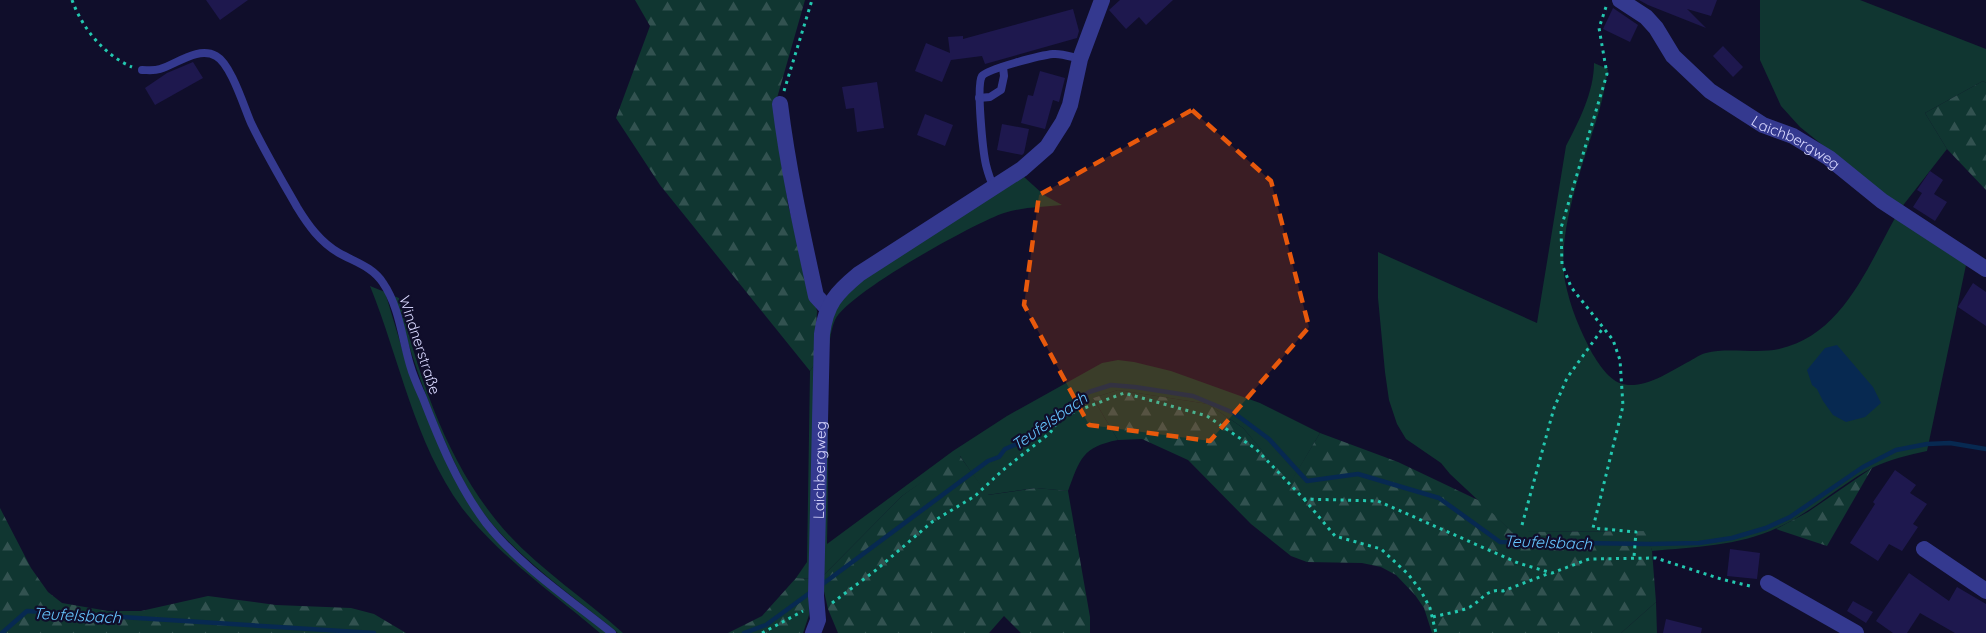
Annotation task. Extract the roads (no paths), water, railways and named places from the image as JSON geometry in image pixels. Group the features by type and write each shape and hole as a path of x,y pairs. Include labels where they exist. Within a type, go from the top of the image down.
{"street":[{"path":"780,104 786,153 816,296 827,308 837,294 859,274 1035,159 1056,135 1070,105 1080,59 1102,0"},
{"name":"Laichbergweg","path":"1620,0 1646,17 1656,28 1673,56 1710,91 1763,125 1793,136 1830,158 1882,201 1986,270"},
{"name":"Laichbergweg","path":"813,633 818,620 816,578 819,386 822,334 827,308"},
{"path":"1924,549 1986,591"},
{"path":"1768,583 1856,633"}],"lane":[{"name":"Windnerstraße","path":"142,70 159,70 201,53 213,55 221,60 267,154 307,224 330,247 376,274 389,293 411,368 458,480 471,502 488,525 520,557 612,633"},
{"path":"994,187 986,162 979,98 980,78 984,74 1003,67 1051,54 1080,59"},
{"path":"979,98 990,97 1001,90 1003,67"}],"water":[{"path":"1837,345 1873,387 1881,403 1865,417 1846,422 1833,415 1817,389 1812,385 1807,370 1825,348"}],"waterway":[{"name":"Teufelsbach","path":"820,586 988,461 999,457 1005,449 1031,438 1039,426 1089,392 1111,385 1193,396 1234,413 1269,439 1307,481 1358,474 1439,498 1500,542 1651,544 1699,543 1732,538 1766,528 1790,517 1863,467 1896,450 1927,444 1950,443 1986,449"},
{"name":"Teufelsbach","path":"744,633 766,625 811,592"},
{"name":"Teufelsbach","path":"2,633 27,611 374,633"}]}
